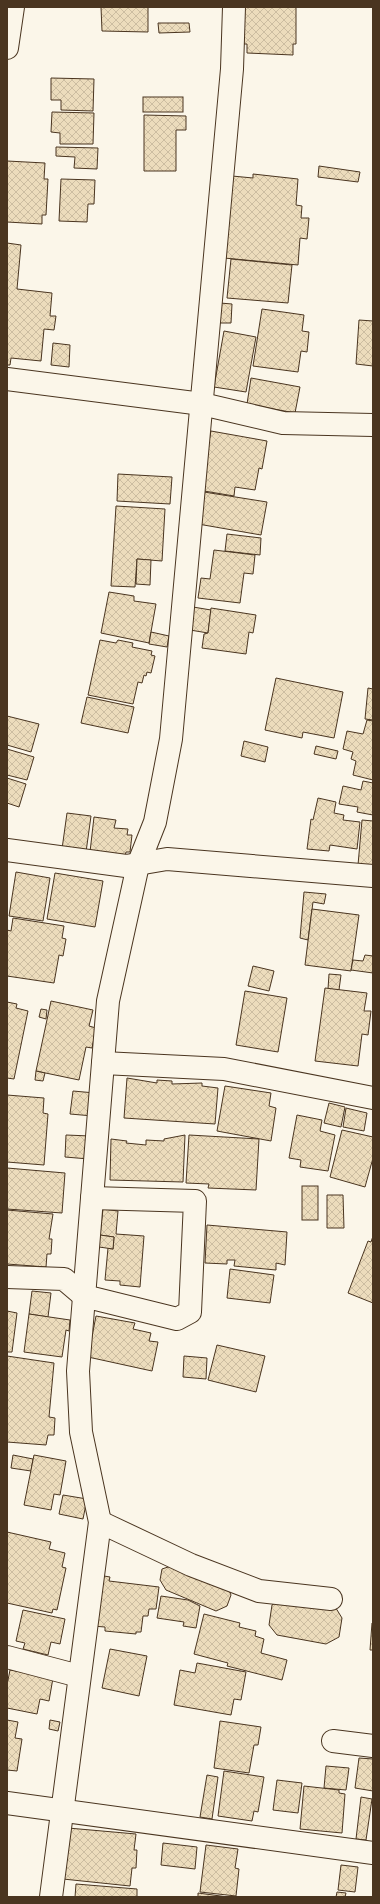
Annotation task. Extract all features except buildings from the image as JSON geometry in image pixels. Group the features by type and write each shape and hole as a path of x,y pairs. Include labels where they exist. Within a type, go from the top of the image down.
{"street":[{"path":"7,48 13,7"},
{"path":"51,1897 100,1522 81,1432 78,1371 108,1001 138,865 155,822 171,739 232,69 234,7"},
{"path":"7,379 202,404 283,423 373,426"},
{"path":"7,850 126,866 167,859 373,876"},
{"path":"103,1063 224,1069 373,1098"},
{"path":"7,1277 64,1279 84,1296 177,1319 190,1312 195,1201 92,1198"},
{"path":"100,1522 191,1566 259,1591 331,1599"},
{"path":"7,1657 79,1676"},
{"path":"333,1741 373,1746"},
{"path":"7,1803 62,1812 373,1853"}]}
